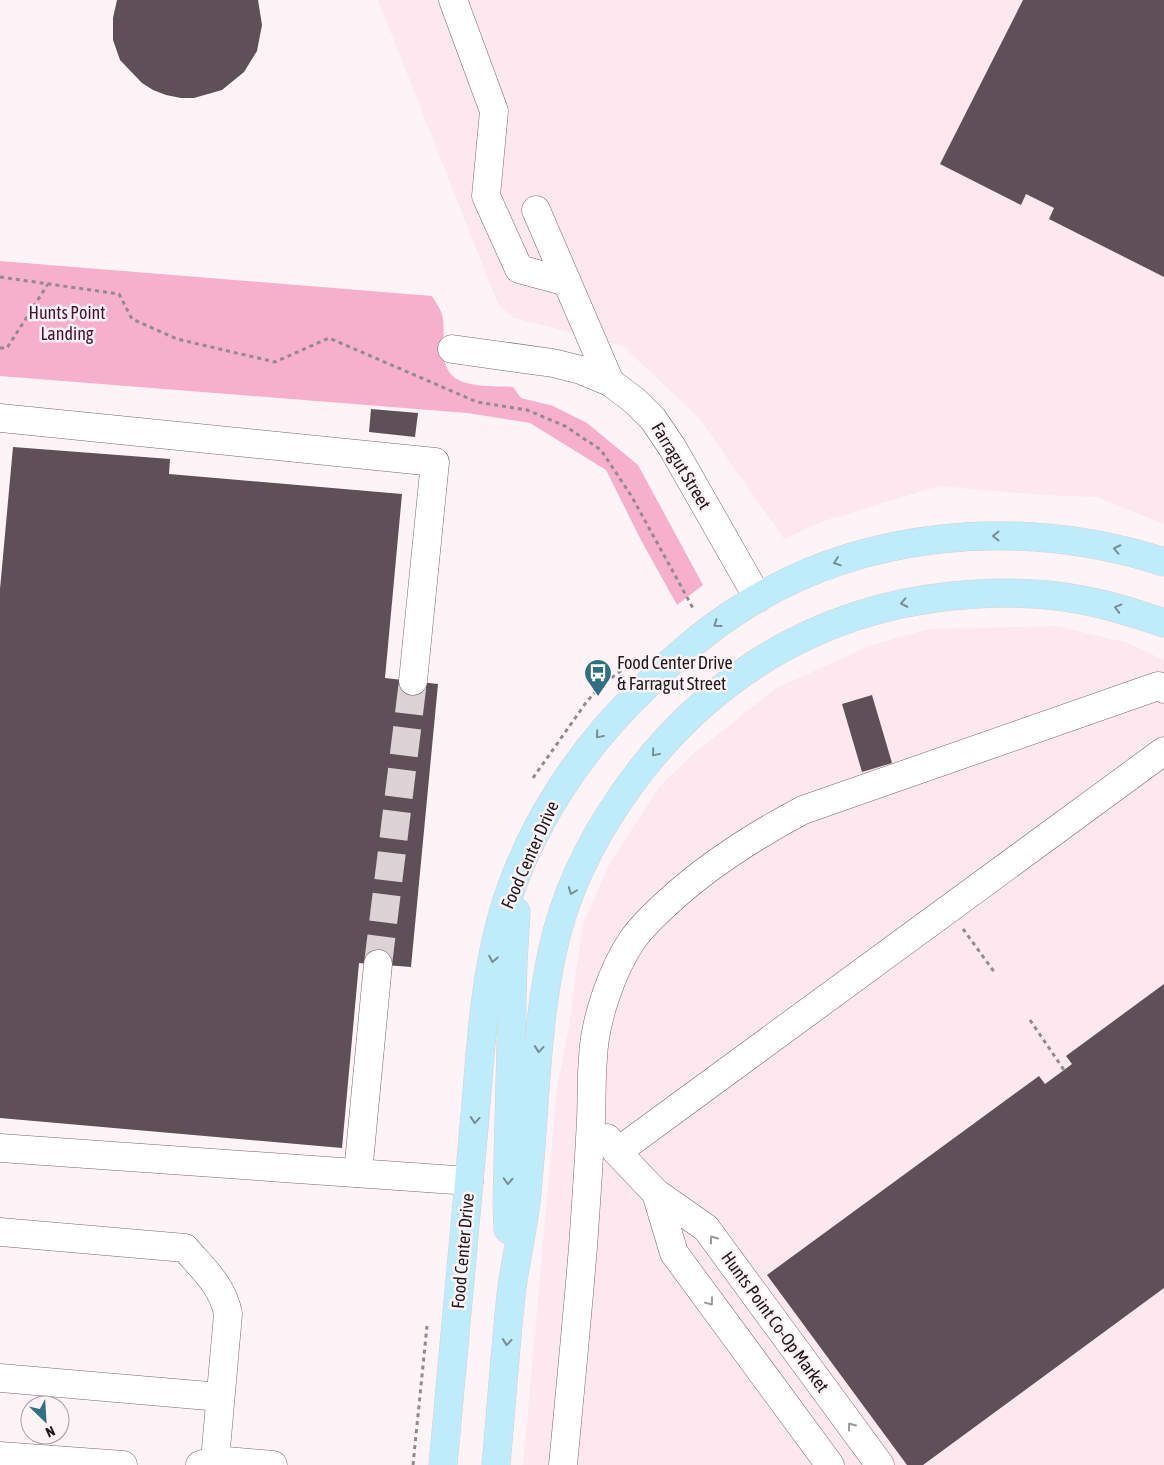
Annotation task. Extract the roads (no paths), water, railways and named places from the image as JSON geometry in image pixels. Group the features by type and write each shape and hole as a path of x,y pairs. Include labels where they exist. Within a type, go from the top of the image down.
{"main road":[{"name":"Food Center Drive","path":"443,1465 480,1058 492,960 503,914 519,870 561,787 588,748 616,714 673,660 704,634 758,598 809,572 854,557 899,545 947,538 995,535 1045,537 1090,544 1135,553 1164,562"},
{"path":"496,1465 511,1293 527,1194 542,1014 558,930 588,853 609,816 657,750 719,689 754,664 790,642 838,621 871,610 910,601 960,594 1036,594 1088,601 1164,623"},
{"path":"511,1293 507,1203 513,963 519,870"}],"street":[{"path":"453,0 494,111 486,196 519,269 567,282"},
{"path":"536,210 610,382"},
{"name":"Farragut Street","path":"452,349 553,363 581,370 610,382 635,401 658,426 672,447 758,598"},
{"path":"0,418 435,462 413,681"},
{"path":"563,1465 574,1353 591,1117 592,1058 596,1031 604,1001 624,954 645,924 684,887 707,869 770,828 803,810 1158,686 1164,689"},
{"path":"617,1152 1164,751"},
{"path":"358,1173 378,964"},
{"name":"Hunts Point Co-Op Market","path":"591,1117 617,1152 656,1193 706,1228 880,1465"},
{"path":"0,1148 469,1180"},
{"name":"Hunts Point Co-Op Market","path":"656,1193 674,1253 830,1465"},
{"path":"0,1232 185,1248 219,1288 228,1314 220,1397 207,1463 273,1465"},
{"path":"0,1378 220,1397"},
{"path":"0,1456 123,1465"}],"tunnel":[{"path":"378,964 413,681"}],"place":[{"name":"Food Center Drive & Farragut Street","path":"598,697"}],"park label":[{"name":"Hunts Point Landing","path":"67,323"}]}
